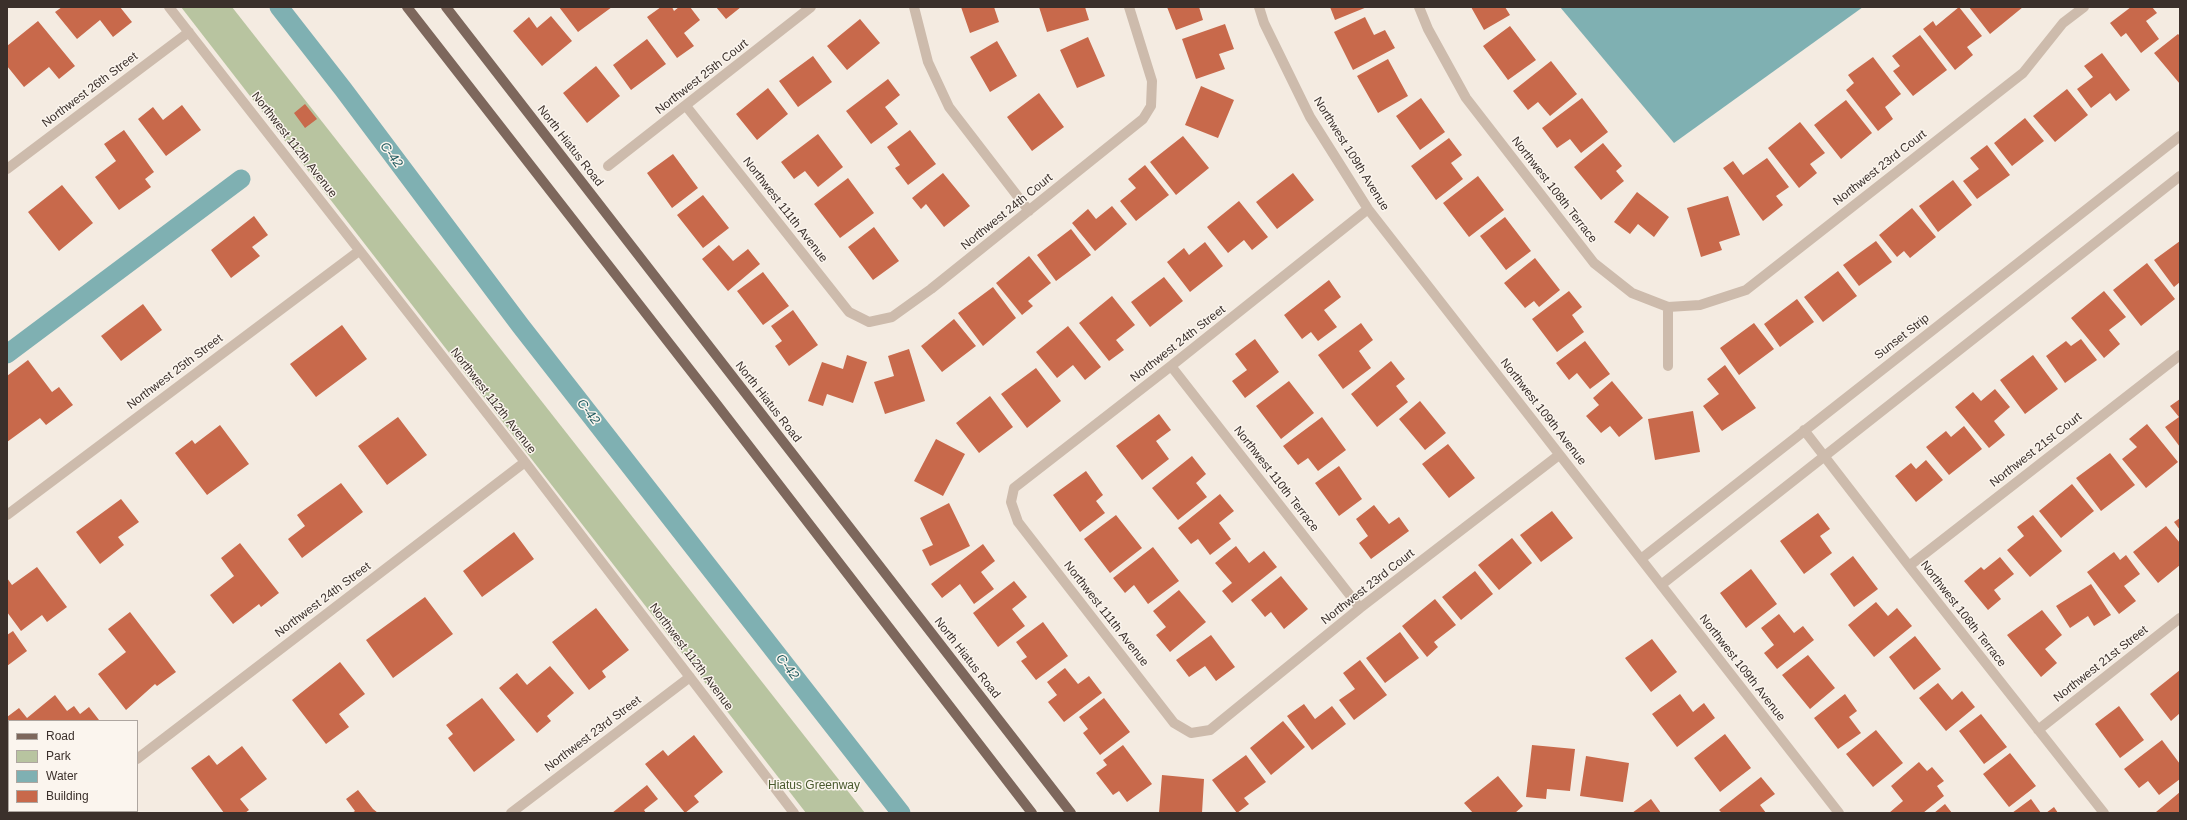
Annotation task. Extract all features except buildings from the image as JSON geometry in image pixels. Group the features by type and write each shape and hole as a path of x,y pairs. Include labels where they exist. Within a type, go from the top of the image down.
{"main road":[{"path":"407,7 715,402 1032,813"},
{"name":"North Hiatus Road","path":"446,7 1071,813"}],"street":[{"name":"Northwest 112th Avenue","path":"170,7 525,462 794,813"},
{"name":"Northwest 25th Court","path":"608,166 811,7"},
{"path":"914,7 928,62 949,107 1029,211"},
{"name":"Northwest 24th Court","path":"869,322 892,317 931,289 1143,119 1151,106 1152,81 1129,7"},
{"name":"Northwest 109th Avenue","path":"1259,7 1264,23 1310,117 1368,209 1559,456 1839,813"},
{"name":"Northwest 108th Terrace","path":"1420,7 1428,29 1466,98 1594,263 1632,293 1668,307"},
{"name":"Northwest 23rd Court","path":"1668,307 1700,305 1746,290 2023,73 2063,23 2084,7"},
{"name":"Northwest 26th Street","path":"7,169 189,32"},
{"name":"Northwest 111th Avenue","path":"686,106 849,312 869,322"},
{"name":"Sunset Strip","path":"1641,559 2180,136"},
{"path":"1661,585 2180,176"},
{"name":"Northwest 24th Street","path":"1011,502 1014,488 1171,366 1368,209"},
{"name":"Northwest 25th Street","path":"7,515 359,250"},
{"path":"1668,307 1668,366"},
{"name":"Northwest 21st Court","path":"1909,566 2180,355"},
{"name":"Northwest 110th Terrace","path":"1171,366 1360,608"},
{"name":"Northwest 108th Terrace","path":"1804,430 1909,566 2104,813"},
{"name":"Northwest 23rd Court","path":"1191,734 1210,730 1360,608 1559,456"},
{"name":"Northwest 24th Street","path":"138,758 525,462"},
{"name":"Northwest 111th Avenue","path":"1011,502 1018,522 1174,723 1191,734"},
{"name":"Northwest 21st Street","path":"2038,730 2180,618"},
{"name":"Northwest 23rd Street","path":"511,813 690,677"}],"green space":[{"name":"Hiatus Greenway","path":"181,7 232,7 865,813 806,813"}],"water":[{"path":"1560,7 1863,7 1674,143"}],"waterway":[{"name":"C-42","path":"279,7 343,89 520,325 901,813"},
{"path":"7,354 241,179"}]}
